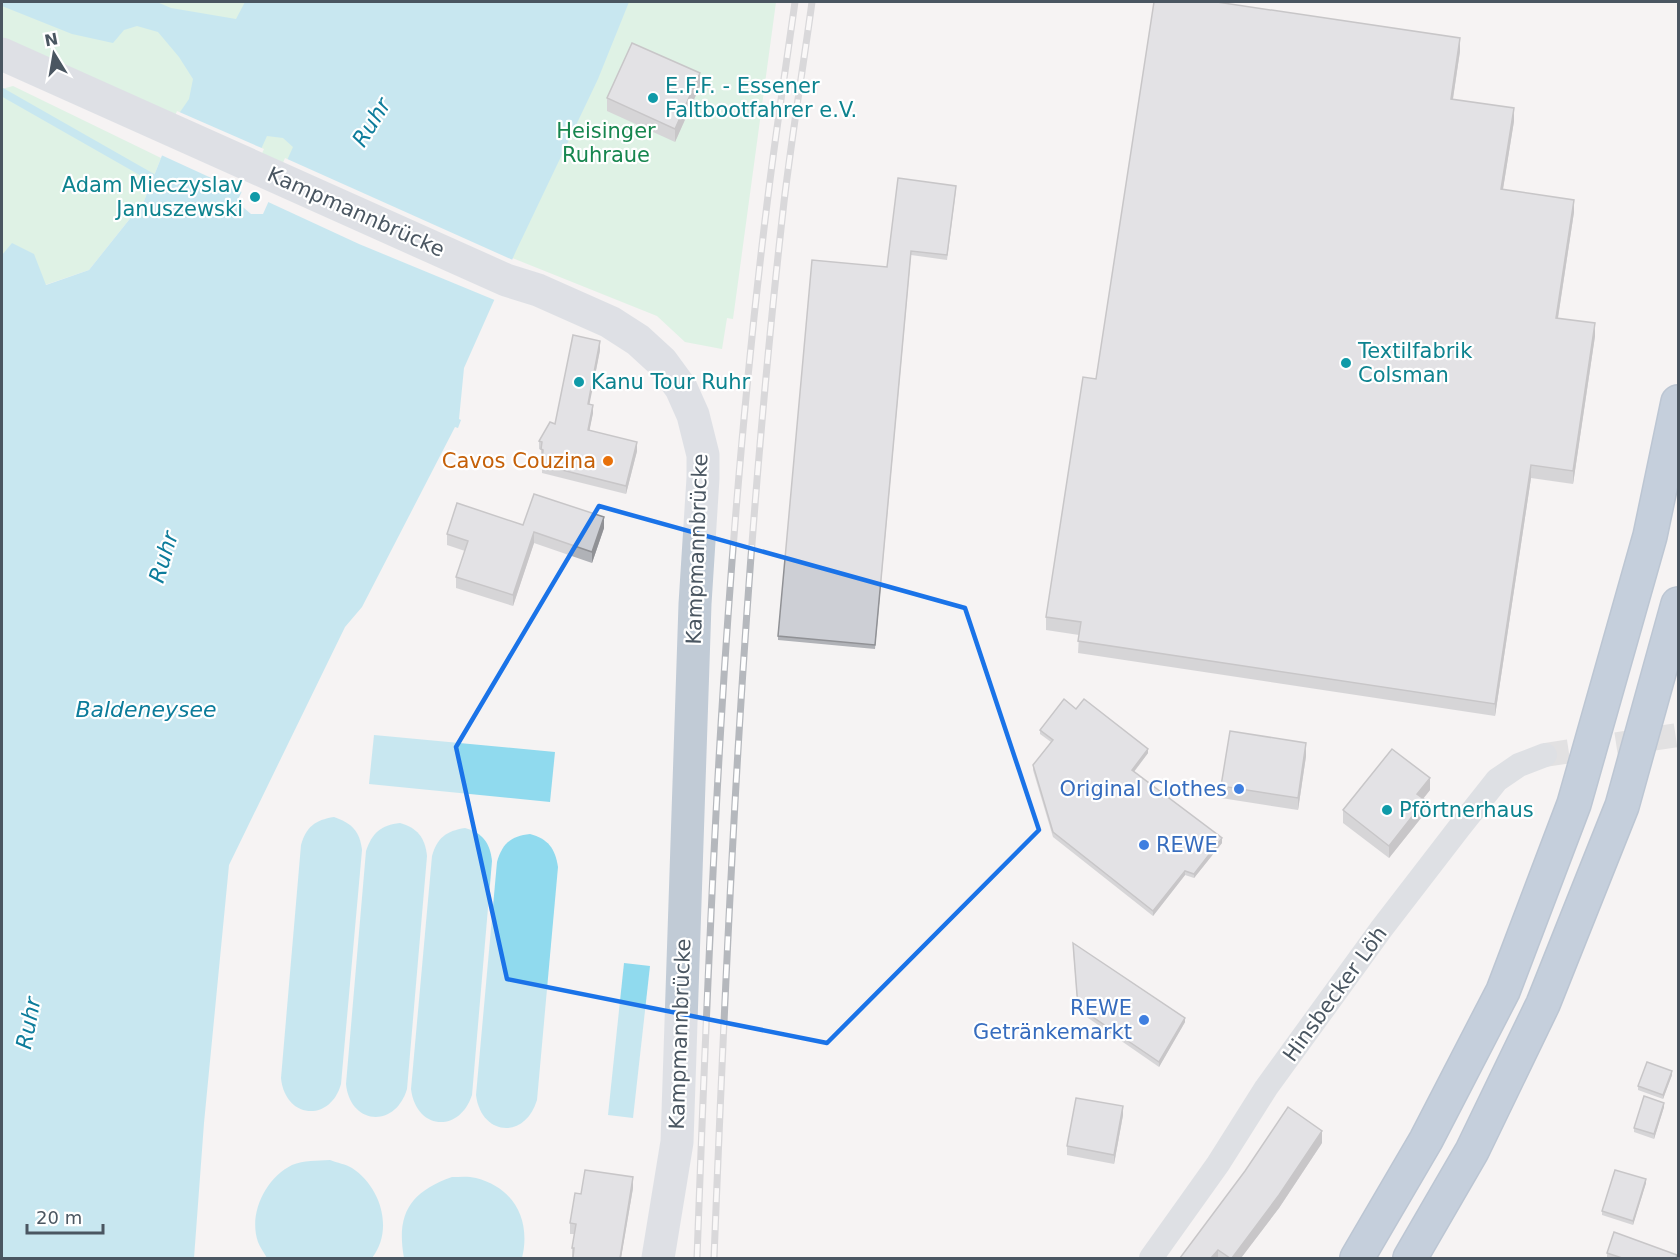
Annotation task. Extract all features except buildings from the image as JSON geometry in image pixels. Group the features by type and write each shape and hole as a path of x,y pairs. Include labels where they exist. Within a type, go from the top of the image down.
{"highway":[{"path":"1357,1258 1426,1140 1503,991 1575,804 1650,536 1678,402"},
{"path":"1410,1258 1472,1151 1543,1004 1622,806 1678,604"}],"street":[{"name":"Kampmannbrücke","path":"2,54 506,280 538,290 610,322 638,340 662,362 681,388 693,415 703,455 703,478 694,604 677,1142 658,1258"},
{"name":"Hinsbecker Löh","path":"1151,1258 1218,1164 1266,1088 1382,927 1459,828 1497,780 1519,765 1545,755"}],"highlighted area":[{"path":"599,506 965,608 1039,830 827,1043 507,979 456,747"}],"green space":[{"name":"Heisinger Ruhraue","path":"2,2 776,2 733,319 727,318 722,349 685,342 657,316 169,120 2,44"},
{"path":"13,86 161,158 144,201 89,270 45,285 2,255 2,89"}],"water":[{"path":"2,2 157,2 171,8 236,19 245,2 629,2 598,79 516,251 464,368 459,419 461,420 458,428 455,427 362,607 345,627 229,865 204,1123 194,1258 2,1258 2,255 12,243 34,254 46,285 89,270 144,201 178,115 189,99 193,79 179,57 158,32 137,26 124,30 113,43 72,34 2,6","holes":["267,136 283,138 293,147 263,214 251,214 237,202"]},
{"path":"374,735 555,752 550,802 369,784"},
{"path":"334,817 346,822 354,829 362,850 341,1084 328,1105 318,1110 308,1111 291,1102 284,1092 281,1078 301,845 312,825"},
{"path":"400,823 419,834 427,856 407,1089 401,1102 393,1111 374,1117 356,1108 349,1098 346,1084 366,851 371,839 378,831"},
{"path":"465,828 481,836 487,844 492,861 472,1095 466,1108 458,1116 439,1122 421,1113 411,1089 432,856 443,836"},
{"path":"530,834 550,845 558,867 537,1100 531,1113 523,1122 514,1127 504,1128 486,1119 476,1095 497,862 508,842"},
{"path":"624,963 650,966 633,1118 608,1115"},
{"path":"330,1160 352,1168 362,1176 377,1197 383,1222 382,1235 379,1247 372,1258 267,1258 258,1242 255,1220 267,1187 274,1178 292,1165 306,1161"},
{"path":"452,1177 473,1177 490,1183 510,1198 522,1219 524,1244 522,1258 404,1258 402,1229 409,1207 426,1190"}],"pier":[{"path":"177,111 264,149 244,193 159,154"},
{"path":"285,158 515,261 497,301 359,244 266,201"}],"waterway":[{"path":"2,92 153,178"}],"tunnel":[{"path":"1545,755 1678,735"}],"railway":[{"path":"697,1258 707,992 721,726 740,461 771,172 795,2"},
{"path":"714,1258 739,730 758,466 784,202 812,2"}],"place":[{"name":"E.F.F. - Essener Faltbootfahrer e.V.","path":"653,98"},
{"name":"Adam Mieczyslav Januszewski","path":"255,197"},
{"name":"Textilfabrik Colsman","path":"1346,363"},
{"name":"Kanu Tour Ruhr","path":"579,382"},
{"name":"Cavos Couzina","path":"608,461"},
{"name":"Original Clothes","path":"1239,789"},
{"name":"Pförtnerhaus","path":"1387,810"},
{"name":"REWE","path":"1144,845"},
{"name":"REWE Getränkemarkt","path":"1144,1020"}],"water label":[{"name":"Ruhr","path":"371,122"},
{"name":"Ruhr","path":"163,557"},
{"name":"Baldeneysee","path":"146,709"},
{"name":"Ruhr","path":"28,1023"}]}
